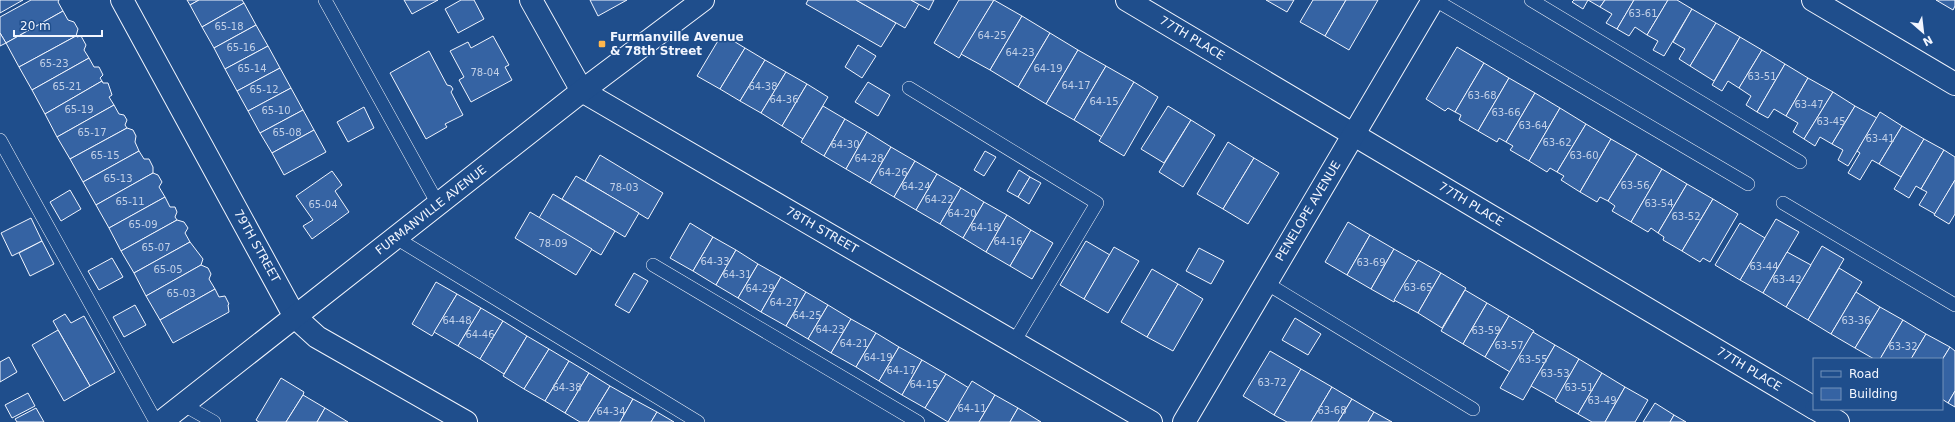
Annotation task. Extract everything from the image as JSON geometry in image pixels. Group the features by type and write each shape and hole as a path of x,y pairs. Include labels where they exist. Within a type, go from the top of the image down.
{"street":[{"name":"79TH STREET","path":"122,0 295,317 317,337 466,422"},
{"path":"531,0 582,91"},
{"name":"FURMANVILLE AVENUE","path":"161,422 582,91 703,0"},
{"name":"77TH PLACE","path":"1127,0 1813,407"},
{"name":"PENELOPE AVENUE","path":"1184,422 1434,0"},
{"path":"1813,0 1955,84"},
{"name":"78TH STREET","path":"582,91 1151,422"},
{"name":"77TH PLACE","path":"1818,410 1838,422"}],"lane":[{"path":"325,0 438,204"},
{"path":"1434,0 1748,184"},
{"path":"1530,0 1800,162"},
{"path":"908,88 1097,203 1014,342"},
{"path":"0,140 156,422"},
{"path":"1782,203 1955,305"},
{"path":"396,238 698,422"},
{"path":"653,265 918,422"},
{"path":"1266,283 1473,409"},
{"path":"184,405 214,422"}],"building":[{"path":"0,0 23,0 0,13"},
{"path":"31,0 59,0 58,2 63,11 6,43 0,33 0,17"},
{"path":"187,0 199,0 190,5"},
{"path":"199,0 242,0 244,3 202,27 190,5"},
{"path":"404,0 438,0 412,14"},
{"path":"461,0 474,0 484,19 458,33 445,9"},
{"path":"590,0 627,0 598,16"},
{"path":"808,0 856,0 896,23 881,47 806,4"},
{"path":"856,0 911,0 919,4 905,28"},
{"path":"911,0 934,0 929,10"},
{"path":"959,0 994,0 959,58 934,43"},
{"path":"994,0 1022,16 990,70 961,54"},
{"path":"1266,0 1294,0 1287,12"},
{"path":"1313,0 1346,0 1325,36 1300,22"},
{"path":"1346,0 1378,0 1349,50 1325,36"},
{"path":"1574,0 1588,0 1583,9 1572,2"},
{"path":"1588,0 1605,0 1600,7"},
{"path":"1605,0 1634,0 1617,29 1606,23 1612,14 1600,7"},
{"path":"1634,0 1668,0 1647,35 1635,27 1629,36 1617,29"},
{"path":"1668,0 1677,0 1692,9 1664,56 1653,50 1658,41 1647,35"},
{"path":"1936,0 1955,0 1955,6 1953,10"},
{"path":"244,3 256,25 214,48 202,27"},
{"path":"1692,9 1716,23 1690,66 1679,59 1685,49 1673,42"},
{"path":"63,11 68,20 74,22 78,29 76,36 19,67 6,43"},
{"path":"1022,16 1050,33 1018,87 990,70"},
{"path":"1716,23 1740,37 1714,81 1690,66"},
{"path":"256,25 268,46 225,69 214,48"},
{"path":"0,33 6,43 0,46"},
{"path":"1050,33 1078,50 1046,104 1018,87"},
{"path":"722,34 745,48 720,89 697,76"},
{"path":"76,36 81,36 86,45 84,50 89,58 32,90 19,67"},
{"path":"493,36 509,65 505,67 512,80 471,102 459,80 464,77 450,51 468,42 471,48"},
{"path":"1740,37 1762,50 1739,88 1728,81 1722,91 1712,85"},
{"path":"858,45 876,56 862,78 845,67"},
{"path":"268,46 280,68 237,91 225,69"},
{"path":"1457,47 1484,63 1455,112 1448,108 1445,111 1426,99"},
{"path":"745,48 765,60 740,101 720,89"},
{"path":"1078,50 1106,66 1074,120 1046,104"},
{"path":"1762,50 1785,64 1757,112 1746,105 1751,96 1739,88"},
{"path":"429,51 447,85 451,86 453,89 451,92 463,115 445,124 447,127 426,139 390,73"},
{"path":"89,58 94,67 99,67 103,75 100,78 102,81 45,114 32,90"},
{"path":"765,60 786,72 761,113 740,101"},
{"path":"1484,63 1509,78 1478,131 1459,120 1461,115 1455,112"},
{"path":"1785,64 1808,78 1786,116 1774,109 1768,118 1757,112"},
{"path":"1106,66 1134,82 1102,137 1074,120"},
{"path":"280,68 291,88 248,111 237,91"},
{"path":"786,72 807,84 782,126 761,113"},
{"path":"1509,78 1535,93 1506,142 1499,138 1497,142 1478,131"},
{"path":"1808,78 1833,92 1804,139 1793,132 1798,123 1786,116"},
{"path":"102,81 103,83 108,83 112,95 109,97 114,105 57,137 45,114"},
{"path":"868,82 890,95 878,116 855,102"},
{"path":"1134,82 1158,97 1124,156 1099,141"},
{"path":"807,84 828,97 803,139 782,126"},
{"path":"291,88 303,110 260,133 248,111"},
{"path":"1833,92 1855,106 1832,144 1820,137 1815,146 1804,139"},
{"path":"1535,93 1560,108 1529,161 1510,150 1513,146 1506,142"},
{"path":"114,105 119,114 124,115 127,120 125,125 127,128 70,159 57,137"},
{"path":"823,106 845,119 824,156 801,142"},
{"path":"1168,106 1191,120 1164,163 1141,149"},
{"path":"1855,106 1877,118 1848,166 1838,160 1843,150 1832,144"},
{"path":"364,107 374,128 348,142 337,122"},
{"path":"1560,108 1586,124 1557,172 1550,168 1547,172 1529,161"},
{"path":"303,110 314,130 272,153 260,133"},
{"path":"1880,112 1902,126 1879,164 1872,160 1860,180 1848,173 1860,153 1857,151"},
{"path":"845,119 867,132 846,169 824,156"},
{"path":"1191,120 1215,135 1183,187 1159,172"},
{"path":"1586,124 1611,139 1580,192 1561,180 1564,176 1557,172"},
{"path":"1902,126 1924,139 1901,177 1879,164"},
{"path":"127,128 133,130 136,136 135,142 139,151 83,182 70,159"},
{"path":"314,130 326,152 284,175 272,153"},
{"path":"867,132 891,147 870,183 846,169"},
{"path":"1611,139 1637,154 1608,201 1600,197 1597,202 1580,192"},
{"path":"1924,139 1944,150 1921,189 1916,186 1909,198 1894,189"},
{"path":"1228,142 1254,158 1223,209 1197,194"},
{"path":"891,147 915,161 894,197 870,183"},
{"path":"1944,150 1955,157 1955,180 1935,214 1919,205 1927,192 1921,189"},
{"path":"139,151 144,159 149,159 153,167 153,173 96,205 83,182"},
{"path":"985,151 996,157 984,176 974,170"},
{"path":"1637,154 1662,169 1631,222 1612,211 1615,206 1608,201"},
{"path":"600,155 663,193 648,219 585,181"},
{"path":"1254,158 1279,173 1248,224 1223,209"},
{"path":"915,161 937,174 916,210 894,197"},
{"path":"1662,169 1687,184 1658,233 1651,228 1648,232 1631,222"},
{"path":"1019,170 1030,177 1018,197 1007,191"},
{"path":"332,171 342,185 335,191 349,212 312,239 303,226 313,220 296,196"},
{"path":"153,173 158,175 162,182 159,187 165,197 109,228 96,205"},
{"path":"937,174 961,188 940,224 916,210"},
{"path":"576,176 639,213 625,237 562,199"},
{"path":"1030,177 1041,183 1029,204 1018,197"},
{"path":"1955,180 1955,214 1949,224 1934,215"},
{"path":"1687,184 1713,199 1682,251 1663,240 1664,237 1658,233"},
{"path":"961,188 984,202 963,238 940,224"},
{"path":"70,190 81,209 61,221 50,202"},
{"path":"553,194 615,231 601,255 539,218"},
{"path":"165,197 170,207 175,207 177,212 175,217 177,220 121,251 109,228"},
{"path":"1713,199 1738,214 1710,262 1703,258 1700,262 1682,251"},
{"path":"984,202 1007,215 986,252 963,238"},
{"path":"530,212 592,249 576,275 515,238"},
{"path":"1007,215 1031,230 1010,266 986,252"},
{"path":"31,218 42,241 12,256 1,233"},
{"path":"1776,219 1799,232 1763,293 1740,280"},
{"path":"177,220 184,222 188,228 185,233 190,242 134,273 121,251"},
{"path":"1348,222 1370,235 1347,275 1325,262"},
{"path":"690,223 713,237 693,271 670,258"},
{"path":"1740,223 1765,238 1740,280 1715,265"},
{"path":"1031,230 1053,243 1032,279 1010,266"},
{"path":"1370,235 1394,249 1371,289 1347,275"},
{"path":"713,237 736,250 716,285 693,271"},
{"path":"42,241 54,264 30,276 19,253"},
{"path":"1086,241 1110,255 1084,299 1060,285"},
{"path":"190,242 203,259 201,265 146,296 134,273"},
{"path":"1822,246 1844,259 1808,320 1786,307"},
{"path":"1114,247 1139,261 1108,313 1084,299"},
{"path":"1199,248 1224,261 1211,284 1186,271"},
{"path":"1394,249 1417,262 1394,302 1371,289"},
{"path":"736,250 758,264 738,298 716,285"},
{"path":"1787,252 1811,265 1786,307 1763,293"},
{"path":"112,258 123,277 99,290 88,271"},
{"path":"1418,260 1441,273 1418,313 1394,300"},
{"path":"758,264 781,277 761,312 738,298"},
{"path":"201,265 208,268 211,274 209,279 215,289 160,320 146,296"},
{"path":"1839,268 1862,282 1831,334 1808,320"},
{"path":"1152,269 1178,284 1147,337 1121,322"},
{"path":"634,273 648,281 629,313 615,305"},
{"path":"1441,273 1466,288 1442,328 1418,313"},
{"path":"781,277 806,292 786,326 761,312"},
{"path":"436,282 457,294 432,336 412,324"},
{"path":"1178,284 1203,299 1173,351 1147,337"},
{"path":"215,289 219,297 225,296 229,304 229,312 173,343 160,320"},
{"path":"1465,290 1487,303 1463,344 1441,331"},
{"path":"806,292 828,305 808,339 786,326"},
{"path":"1856,292 1880,307 1855,348 1831,334"},
{"path":"457,294 481,308 458,346 434,332"},
{"path":"1487,303 1509,316 1485,357 1463,344"},
{"path":"135,305 146,325 124,337 113,317"},
{"path":"828,305 851,319 831,353 808,339"},
{"path":"1880,307 1903,320 1881,358 1872,358 1855,348"},
{"path":"481,308 503,321 480,359 458,346"},
{"path":"65,314 71,323 84,316 115,372 90,386 53,321"},
{"path":"1509,316 1534,331 1510,372 1485,357"},
{"path":"1295,318 1321,334 1308,355 1282,340"},
{"path":"851,319 876,333 856,367 831,353"},
{"path":"1903,320 1926,334 1912,358 1881,358"},
{"path":"503,321 527,336 504,374 480,359"},
{"path":"58,330 90,386 64,401 32,345"},
{"path":"1533,332 1555,345 1523,400 1500,388"},
{"path":"876,333 899,347 879,381 856,367"},
{"path":"1926,334 1950,347 1943,358 1912,358"},
{"path":"527,336 549,349 524,389 503,376"},
{"path":"1555,345 1579,359 1556,400 1531,386"},
{"path":"899,347 922,360 902,395 879,381"},
{"path":"1950,347 1955,351 1955,391 1948,403 1943,400 1943,358"},
{"path":"549,349 569,361 545,401 524,389"},
{"path":"1270,351 1301,369 1274,415 1243,396"},
{"path":"9,357 17,372 0,382 0,362"},
{"path":"1579,359 1602,373 1578,414 1555,401"},
{"path":"922,360 946,374 925,408 902,395"},
{"path":"569,361 589,373 565,413 545,401"},
{"path":"1301,369 1332,387 1311,422 1287,422 1274,415"},
{"path":"589,373 610,386 588,422 580,422 565,413"},
{"path":"1602,373 1625,387 1605,422 1592,422 1578,414"},
{"path":"946,374 969,388 948,422 925,408"},
{"path":"281,378 304,392 303,395 286,422 259,422 256,420"},
{"path":"972,381 995,395 979,422 948,422"},
{"path":"610,386 633,399 620,422 588,422"},
{"path":"1332,387 1352,399 1338,422 1311,422"},
{"path":"1625,387 1648,400 1635,422 1605,422"},
{"path":"1955,391 1955,407 1948,403"},
{"path":"28,393 35,406 12,418 5,405"},
{"path":"303,395 325,408 317,422 286,422"},
{"path":"995,395 1018,408 1010,422 979,422"},
{"path":"633,399 657,412 651,422 620,422"},
{"path":"1352,399 1374,412 1368,422 1338,422"},
{"path":"1655,403 1674,415 1670,422 1643,422"},
{"path":"36,408 44,422 17,422 15,419"},
{"path":"325,408 348,422 317,422"},
{"path":"1018,408 1041,422 1010,422"},
{"path":"657,412 674,422 651,422"},
{"path":"1374,412 1392,422 1368,422"},
{"path":"1674,415 1686,422 1670,422"}],"place":[{"name":"Furmanville Avenue & 78th Street","path":"602,44"}]}
